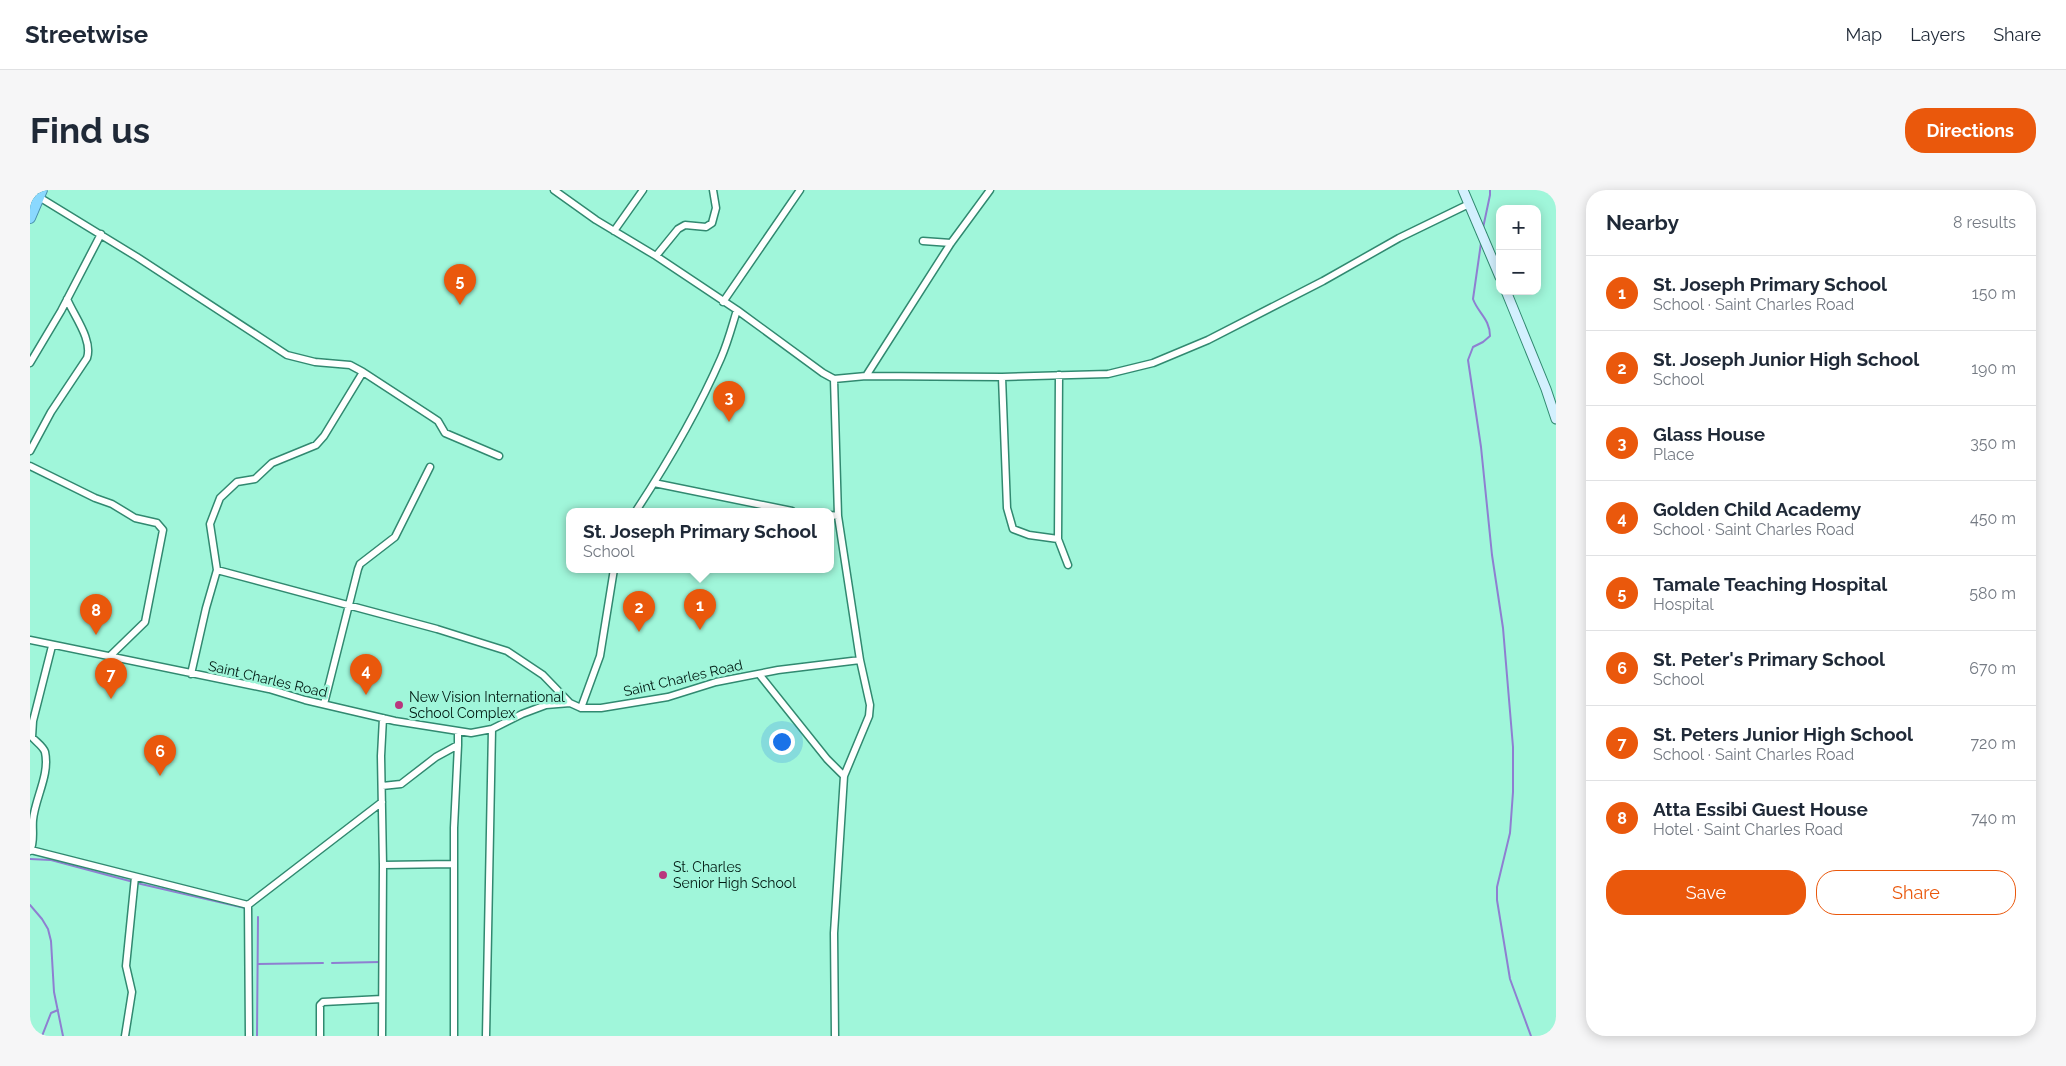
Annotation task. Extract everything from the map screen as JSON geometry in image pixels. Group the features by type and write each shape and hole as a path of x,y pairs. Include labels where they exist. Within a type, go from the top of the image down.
{"highway":[{"path":"30,218 41,193"}],"main road":[{"path":"1463,190 1496,268"},
{"path":"1508,295 1546,389 1556,419"}],"street":[{"path":"554,190 737,310 834,379 866,376 1002,377 1108,374 1153,363 1226,331 1399,238 1469,204"},
{"path":"614,231 643,190"},
{"path":"656,256 678,229 685,225 706,227 712,223 716,208 713,190"},
{"path":"723,302 800,190"},
{"path":"866,376 951,243 990,190"},
{"path":"41,193 287,355 307,361 350,365 438,421 445,433 499,456"},
{"path":"30,363 32,354 66,300 101,234"},
{"path":"923,241 951,243"},
{"path":"30,451 51,412 89,352 88,343 66,300"},
{"path":"638,508 671,457 721,359 737,310"},
{"path":"191,674 217,570 210,524 220,498 237,482 255,479 272,464 316,445 328,431 363,372"},
{"path":"1059,375 1058,539 1068,565"},
{"path":"1002,377 1007,508 1013,529 1029,535 1058,539"},
{"path":"834,379 838,516 860,660 870,705 870,716 844,776 834,933 835,1036"},
{"path":"30,466 95,498 112,504 135,518 158,523 163,530 145,622 110,656"},
{"path":"324,704 348,604 360,564 394,537 430,467"},
{"path":"654,483 777,508"},
{"path":"217,570 348,604 506,651 543,675 570,703"},
{"path":"582,708 600,656 613,573"},
{"name":"Saint Charles Road","path":"30,640 269,689 383,718 471,733 492,729 533,709 546,705 570,703 582,708 601,708 668,697 716,682 759,674 803,666 860,660"},
{"path":"52,646 33,721 32,737 43,749 45,767 41,788 35,804 31,850 248,905"},
{"path":"759,674 827,759 844,776"},
{"path":"382,1036 383,718"},
{"path":"486,1036 492,729"},
{"path":"454,1036 454,864 458,731"},
{"path":"382,786 401,784 436,757 458,745"},
{"path":"248,905 382,802"},
{"path":"383,865 454,864"},
{"path":"125,1036 132,992 126,966 135,877"},
{"path":"248,905 249,1036"},
{"path":"320,1036 320,1005 323,1002 382,999"}],"waterway":[{"path":"1483,228 1490,190"},
{"path":"1481,243 1473,299 1488,325 1490,336 1473,347 1468,360 1481,447 1492,555 1503,628 1513,747 1513,792 1510,833 1497,887 1497,900 1510,979 1531,1036"},
{"path":"30,859 51,860 141,884 245,908"},
{"path":"30,905 48,929 51,941 54,992 63,1036"},
{"path":"257,1036 258,917"},
{"path":"332,963 380,962"},
{"path":"258,964 323,963"},
{"path":"42,1036 51,1013 58,1010"}],"place":[{"name":"Tamale Teaching Hospital","path":"460,305"},
{"name":"Glass House","path":"729,422"},
{"name":"St. Joseph Primary School","path":"700,630"},
{"name":"St. Joseph Junior High School","path":"639,632"},
{"name":"Atta Essibi Guest House","path":"96,635"},
{"name":"Golden Child Academy","path":"366,695"},
{"name":"St. Peters Junior High School","path":"111,699"},
{"name":"New Vision International School Complex","path":"399,705"},
{"name":"St. Peter's Primary School","path":"160,776"},
{"name":"St. Charles Senior High School","path":"663,875"}]}
